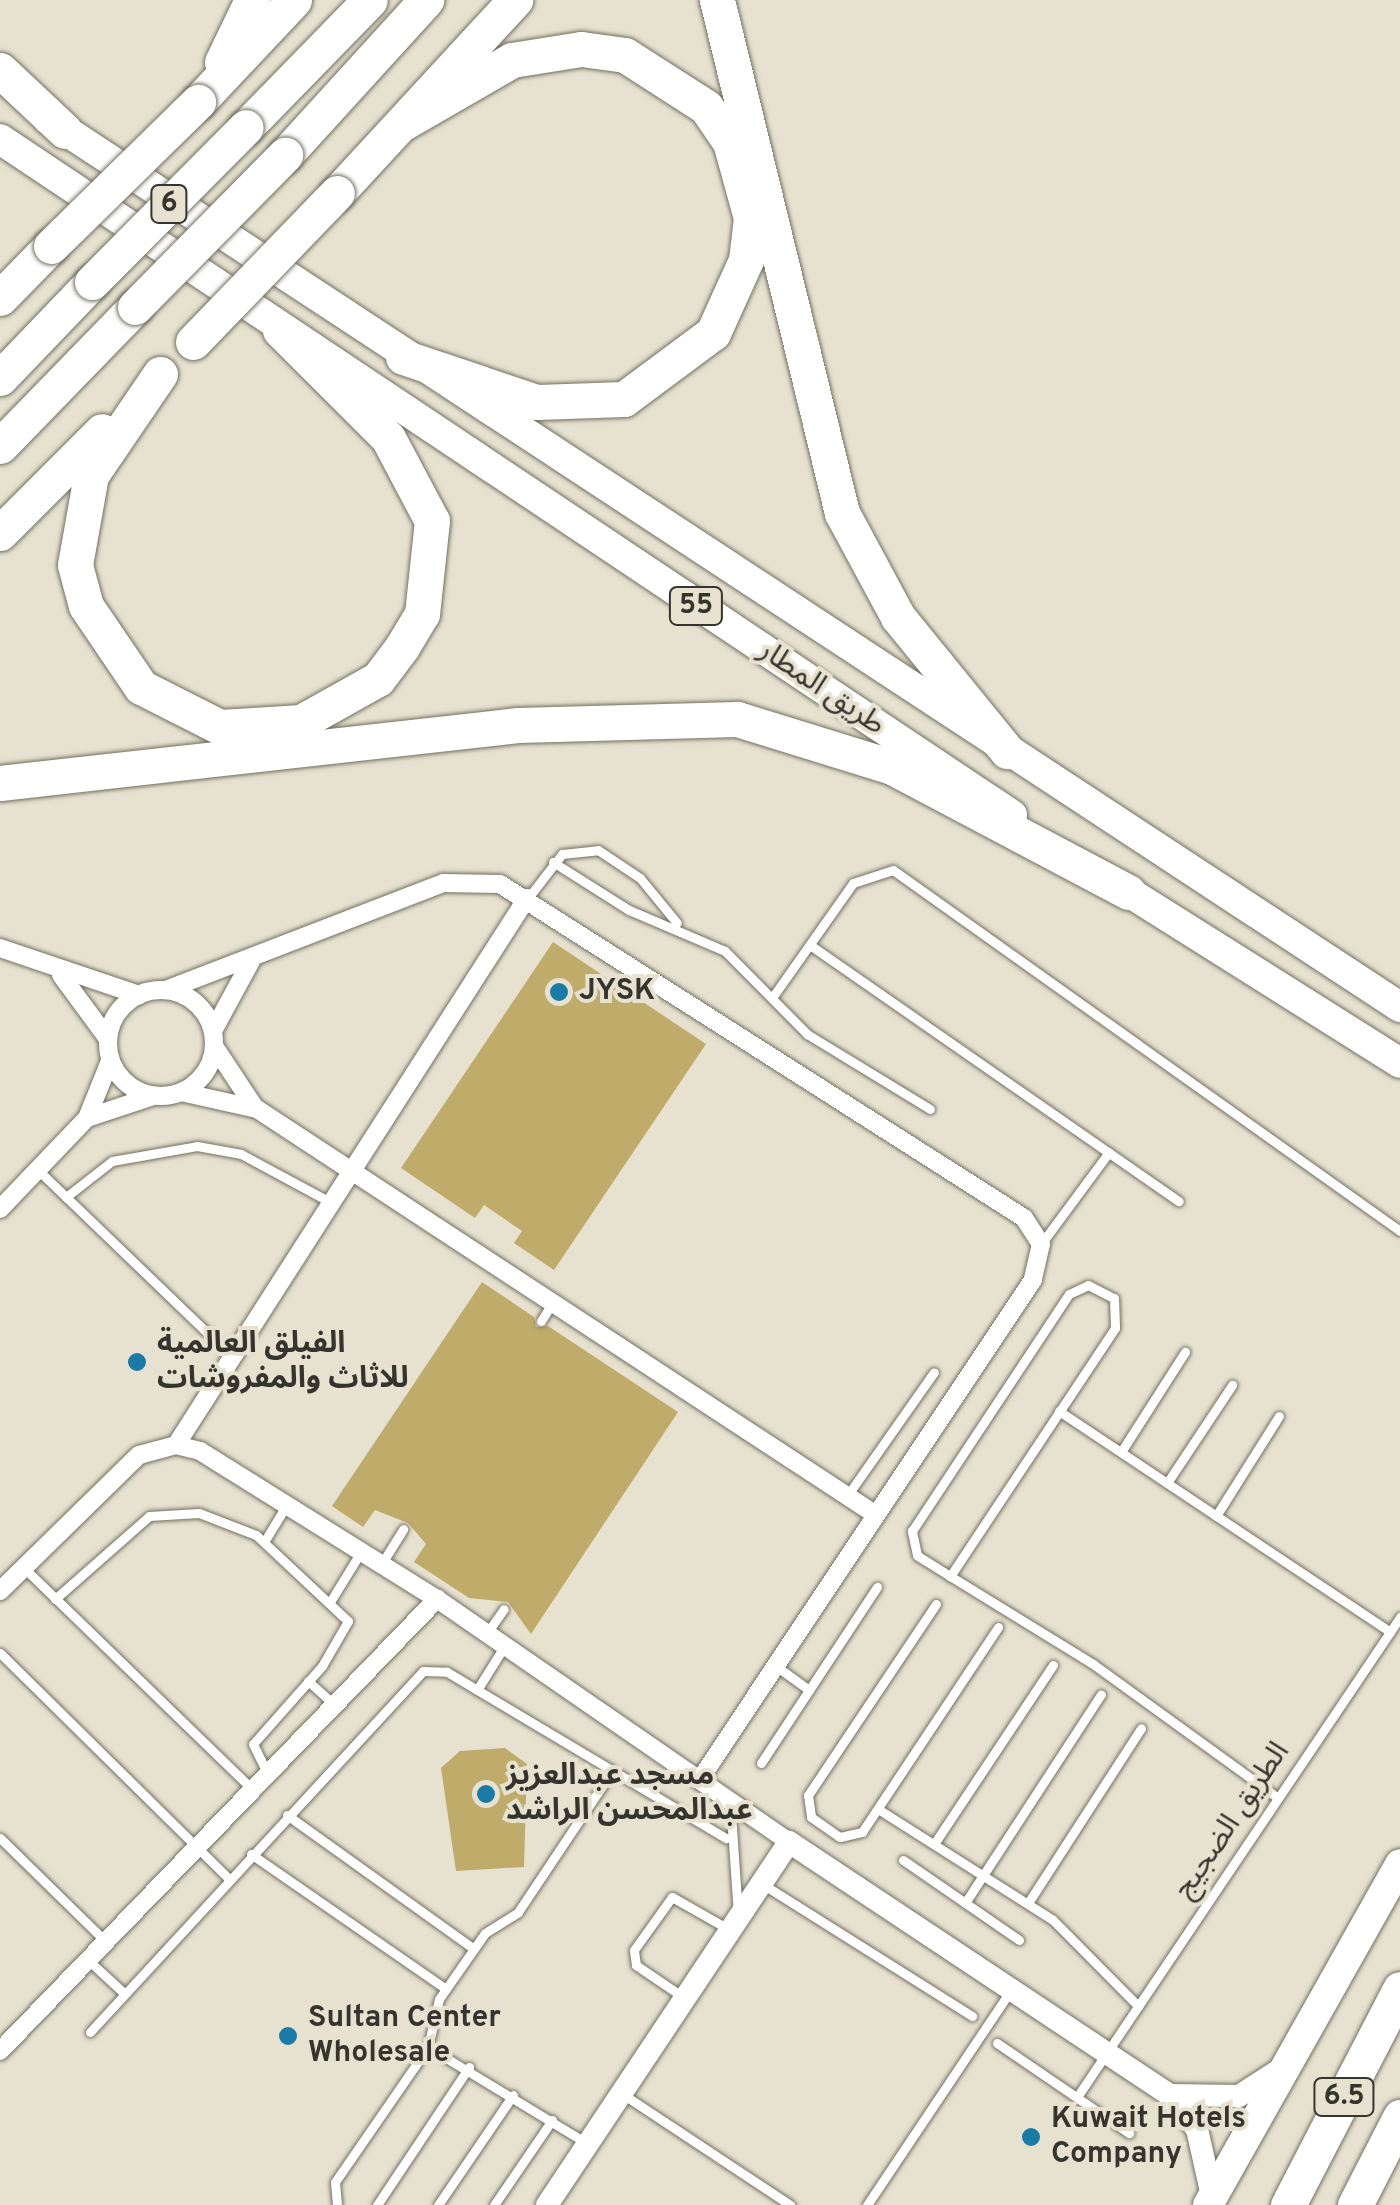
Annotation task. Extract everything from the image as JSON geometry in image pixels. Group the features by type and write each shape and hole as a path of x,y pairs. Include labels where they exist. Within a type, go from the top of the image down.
{"highway":[{"path":"201,100 252,0"},
{"path":"0,298 201,100 294,0"},
{"name":"6","path":"0,378 370,0"},
{"name":"6","path":"0,446 285,155 426,0"},
{"path":"0,533 338,193 515,0"},
{"path":"717,0 842,513 898,616 1007,751"},
{"path":"403,122 512,60 581,49 625,55 706,108 730,142 751,218 746,260 713,333 624,399 537,402 403,357"},
{"path":"0,70 65,131"},
{"path":"160,374 90,474 75,565 86,606 141,688 220,727 300,722 378,679 402,647 422,614 432,521 388,438 280,330"},
{"path":"0,783 518,726 737,720 892,767 1128,892"},
{"name":"6.5","path":"1290,2197 1400,1989"},
{"name":"6.5","path":"1355,2205 1400,2117"}],"main road":[{"name":"طريق المطار","path":"0,86 403,357 1400,1007"},
{"name":"طريق المطار","path":"0,139 280,330 1128,892 1400,1063"},
{"path":"1210,2201 1280,2069 1400,1864"}],"street":[{"path":"0,1210 87,1118 110,1060 108,1039 121,1008 139,995 166,990 255,958 443,883 476,879 528,898 1024,1218 1041,1244 1033,1280 701,1778"},
{"path":"0,1591 117,1472 176,1445 528,898"},
{"path":"0,948 57,971 139,995"},
{"path":"181,1092 208,1069 232,983 255,958"},
{"path":"57,971 108,1039"},
{"path":"166,990 201,1008 214,1038 257,1109"},
{"path":"110,1060 127,1084 154,1096"},
{"path":"87,1118 154,1096 181,1092 257,1109 554,1302 658,1382 876,1515"},
{"path":"176,1445 237,1468 289,1502 1168,2094 1202,2140 1210,2201"},
{"path":"0,2051 437,1599"},
{"path":"547,2205 790,1842"},
{"path":"1168,2094 1216,2101 1280,2069"}],"lane":[{"path":"528,898 553,862 574,849 609,854 677,923 774,995 818,1042 930,1109"},
{"path":"553,862 640,916 677,923"},
{"path":"774,995 861,876 903,874 1400,1231"},
{"path":"810,945 1180,1201"},
{"path":"66,1197 112,1161 197,1146 241,1154 332,1203"},
{"path":"1041,1244 1108,1152"},
{"path":"38,1170 232,1357"},
{"path":"950,1576 1118,1318 1114,1298 1098,1286 1069,1294 912,1531 917,1555 950,1576 1094,1664 1278,1798"},
{"path":"541,1321 554,1302"},
{"path":"1121,1452 1185,1352"},
{"path":"848,1496 934,1372"},
{"path":"1168,1484 1232,1385"},
{"path":"1059,1411 1390,1632"},
{"path":"1216,1516 1280,1416"},
{"path":"264,1542 289,1502"},
{"path":"55,1598 149,1516 200,1514 264,1542 348,1621 308,1680 253,1744 268,1774"},
{"path":"382,1563 403,1529"},
{"path":"330,1602 362,1550"},
{"path":"23,1567 253,1790"},
{"path":"761,1763 878,1587"},
{"path":"936,1604 806,1803 846,1839 878,1809 998,1627"},
{"path":"487,1633 504,1609"},
{"name":"الطريق الضجيج","path":"1077,2098 1400,1616"},
{"path":"477,1690 506,1645"},
{"path":"0,1652 228,1880"},
{"path":"776,1666 810,1690"},
{"path":"934,1844 1053,1666"},
{"path":"90,2032 416,1675 439,1670 726,1838"},
{"path":"308,1680 335,1705"},
{"path":"965,1903 1101,1694"},
{"path":"1028,1903 1141,1728"},
{"path":"337,2205 334,2182 428,2047 446,1989 473,1948 518,1912 612,1771"},
{"path":"685,1998 636,1965 634,1950 672,1897 735,1924 726,1838 730,1798"},
{"path":"878,1809 1028,1903 1089,1948 1138,2006"},
{"path":"287,1816 473,1948"},
{"path":"0,1838 106,1941"},
{"path":"251,1854 446,1989"},
{"path":"903,1860 1019,1940"},
{"path":"762,1884 972,2016"},
{"path":"88,1960 125,1994"},
{"path":"867,2205 1011,1990"},
{"path":"997,2043 1129,2133"},
{"path":"428,2047 469,2067 587,2143"},
{"path":"377,2205 469,2067"},
{"path":"620,2092 790,2205"},
{"path":"438,2205 512,2095"},
{"path":"494,2205 552,2120"}],"building":[{"path":"553,942 706,1044 554,1270 514,1243 522,1231 484,1205 475,1218 401,1168"},
{"path":"482,1282 534,1317 536,1327 548,1326 678,1412 531,1634 508,1602 469,1598 414,1562 426,1544 408,1523 375,1510 363,1527 332,1506"},
{"name":"مسجد عبدالعزيز عبدالمحسن الراشد","path":"505,1748 527,1764 524,1867 456,1871 441,1768 460,1751"}],"place":[{"name":"JYSK","path":"559,992"},
{"name":"الفيلق العالمية للاثاث والمفروشات","path":"137,1362"},
{"name":"مسجد عبدالعزيز عبدالمحسن الراشد","path":"486,1794"},
{"name":"Sultan Center Wholesale","path":"288,2036"},
{"name":"Kuwait Hotels Company","path":"1031,2137"}]}
